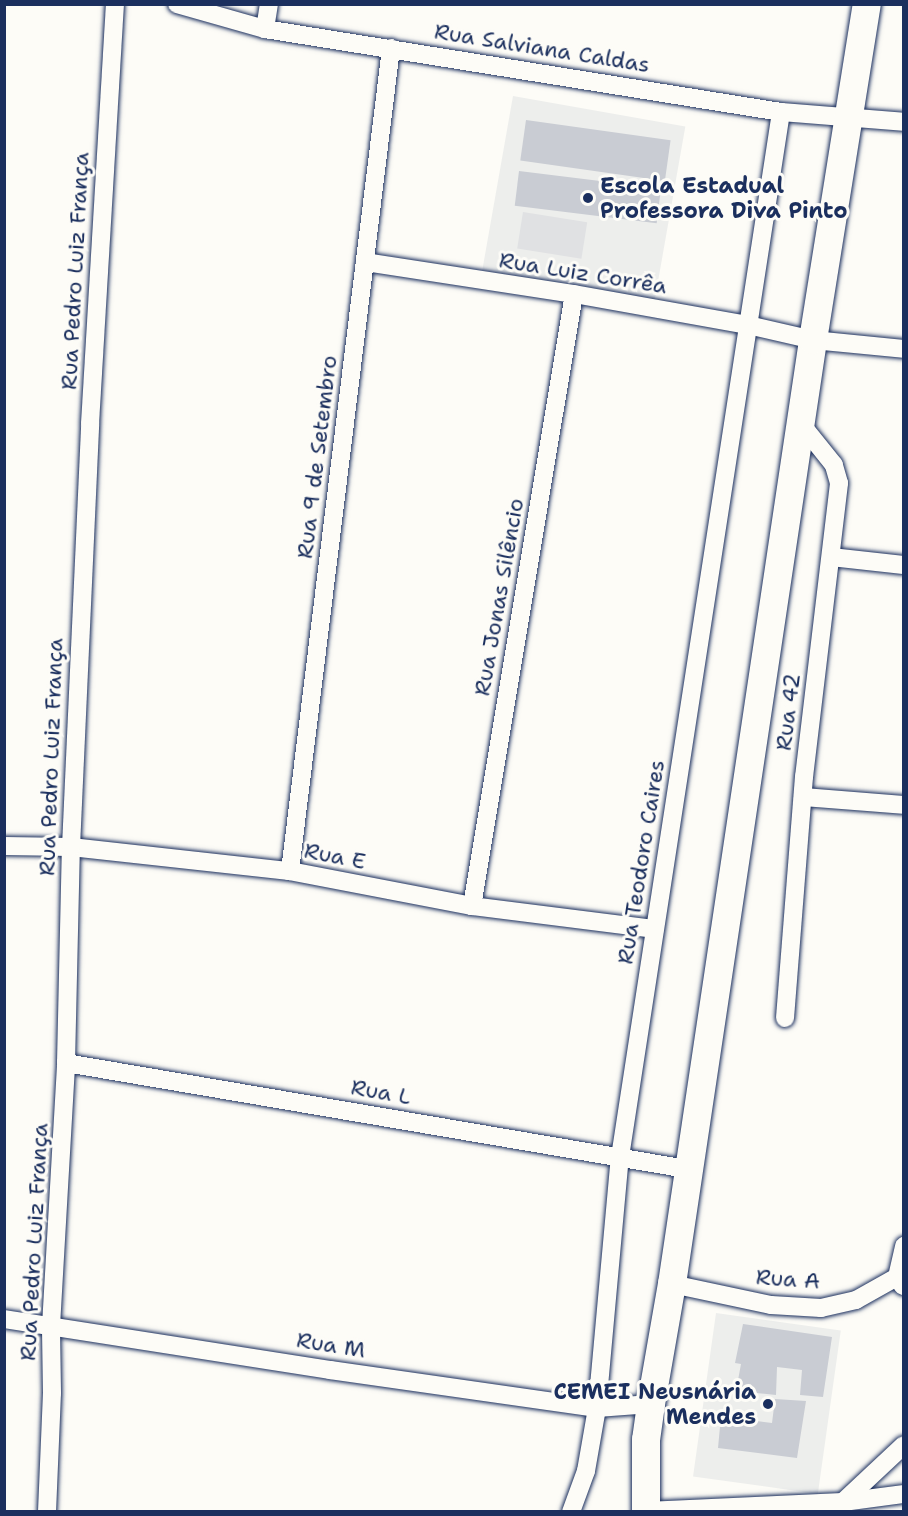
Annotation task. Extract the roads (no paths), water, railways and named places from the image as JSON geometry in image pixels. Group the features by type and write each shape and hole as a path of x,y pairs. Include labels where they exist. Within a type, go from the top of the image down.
{"main road":[{"path":"626,1512 646,1440 672,1284 687,1169 801,424 803,338 850,116 867,4"},
{"path":"646,1440 646,1511"}],"street":[{"name":"Rua Pedro Luiz França","path":"48,1512 52,1393 51,1326 66,1063 71,847 90,424 115,4"},
{"name":"Rua Salviana Caldas","path":"177,4 265,29 782,112 903,122"},
{"path":"265,29 269,4"},
{"name":"Rua 9 de Setembro","path":"290,871 391,48"},
{"name":"Rua Teodoro Caires","path":"571,1512 586,1471 597,1408 620,1157 782,112"},
{"name":"Rua Luiz Corrêa","path":"365,262 574,294 748,325 803,338 903,349"},
{"name":"Rua Jonas Silêncio","path":"472,906 574,294"},
{"name":"Rua 42","path":"785,1018 803,797 839,483 834,465 801,424"},
{"path":"831,557 903,565"},
{"path":"803,797 903,805"},
{"name":"Rua E","path":"4,846 71,847 290,871 472,906 655,929"},
{"name":"Rua L","path":"66,1063 687,1169"},
{"path":"900,1282 903,1246"},
{"name":"Rua A","path":"672,1284 771,1305 821,1308 856,1300 900,1282"},
{"name":"Rua M","path":"4,1319 330,1370 597,1408 651,1404"},
{"path":"843,1502 903,1445"},
{"path":"646,1511 843,1502 903,1494"}],"place":[{"name":"Escola Estadual Professora Diva Pinto","path":"588,198"},
{"name":"CEMEI Neusnária Mendes","path":"768,1404"}]}
